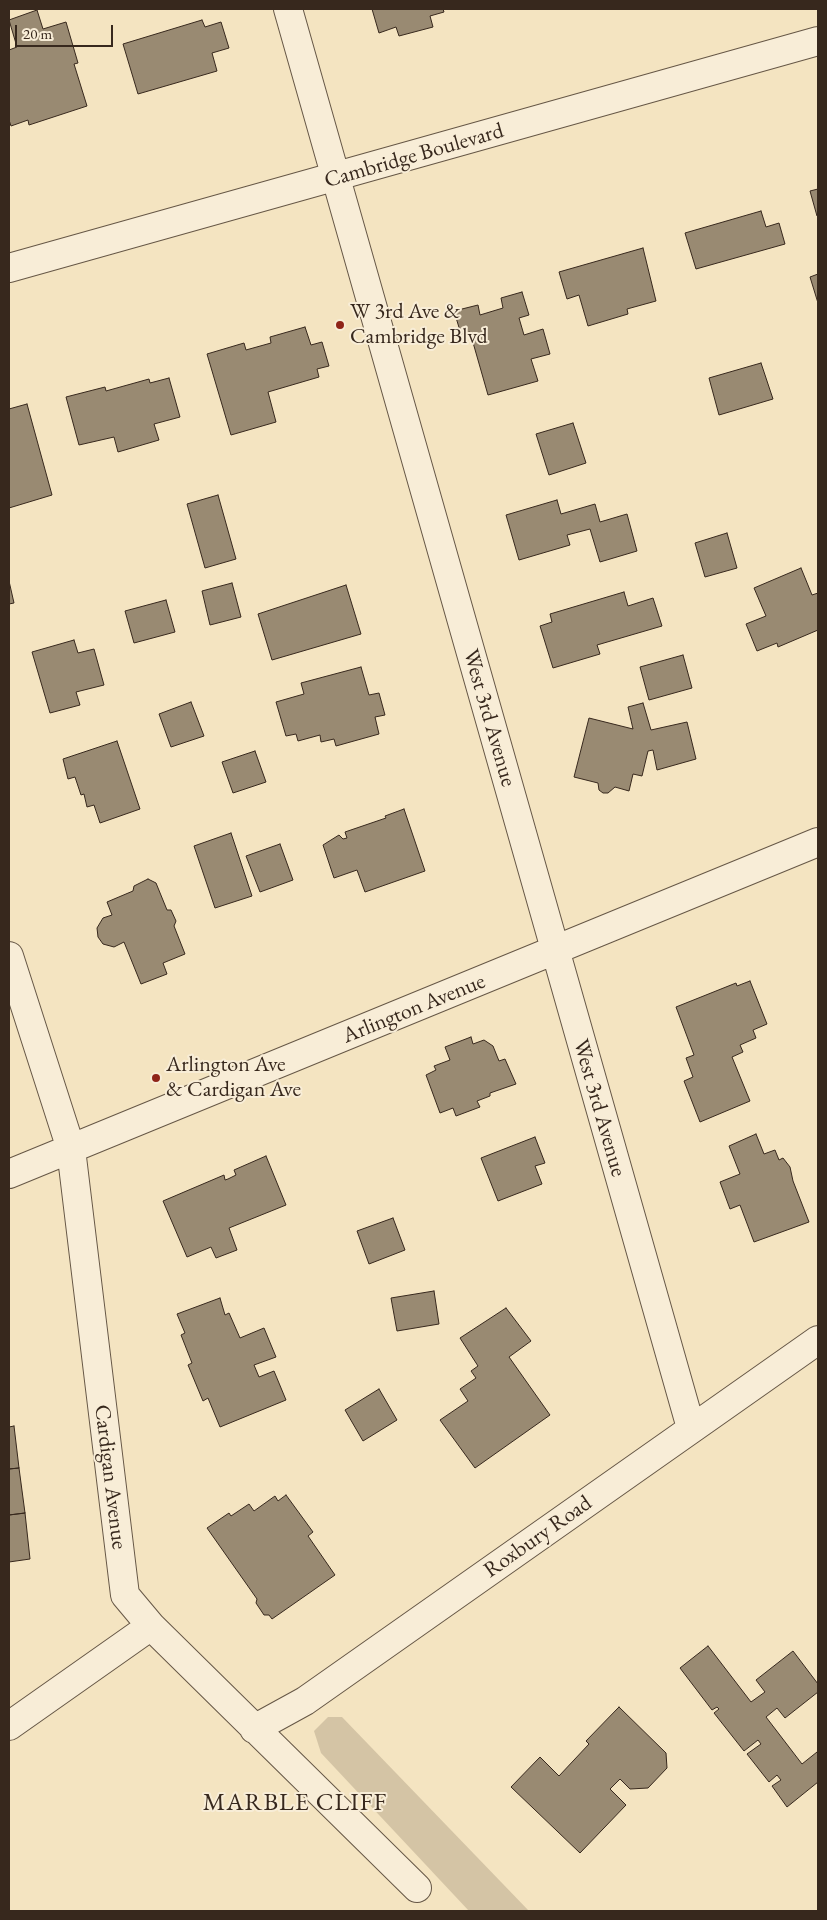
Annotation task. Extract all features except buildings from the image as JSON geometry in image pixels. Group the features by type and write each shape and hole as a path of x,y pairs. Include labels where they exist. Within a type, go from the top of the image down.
{"street":[{"name":"West 3rd Avenue","path":"288,9 690,1428"},
{"name":"Cambridge Boulevard","path":"9,268 337,178 818,41"},
{"name":"Arlington Avenue","path":"9,1174 554,952 818,842"},
{"name":"Cardigan Avenue","path":"9,956 71,1149 125,1595 151,1626 417,1888"},
{"name":"Roxbury Road","path":"254,1729 305,1701 690,1428 818,1340"},
{"path":"9,1726 151,1626"}],"shaded area":[{"path":"328,1717 342,1717 529,1911 469,1911 321,1753 314,1731"}],"place":[{"name":"W 3rd Ave & Cambridge Blvd","path":"340,325"},
{"name":"Arlington Ave & Cardigan Ave","path":"156,1078"}],"district":[{"name":"MARBLE CLIFF","path":"295,1803"}]}
